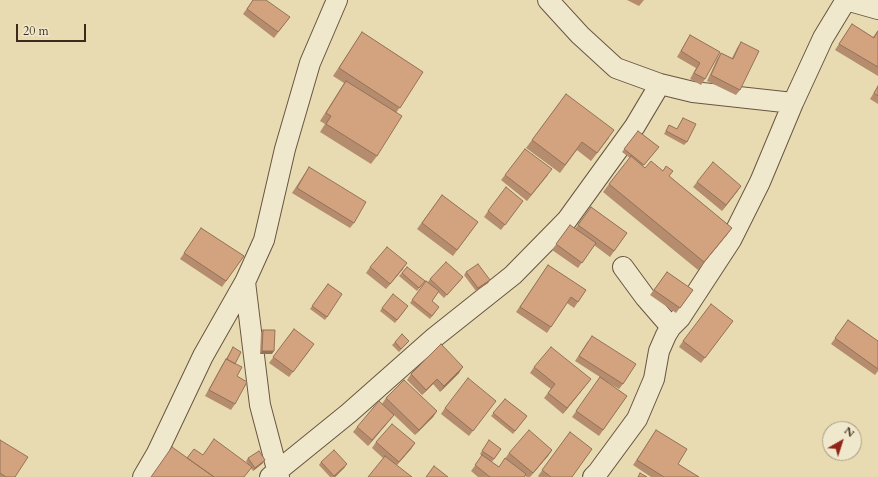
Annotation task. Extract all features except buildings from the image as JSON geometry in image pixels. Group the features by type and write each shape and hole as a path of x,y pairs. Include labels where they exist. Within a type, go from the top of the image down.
{"street":[{"path":"143,477 157,453 204,356 245,282 264,240 285,149 310,63 337,0"},
{"path":"548,0 580,35 616,68 660,84 693,92 793,103"},
{"path":"593,477 637,419 654,379 659,351 671,327 680,318 731,240 760,182 793,103 823,38 846,0 878,9"},
{"path":"245,282 260,405 276,475 349,413 434,337 513,275 567,220 635,126 660,84"},
{"path":"623,267 645,297 671,327"}]}
